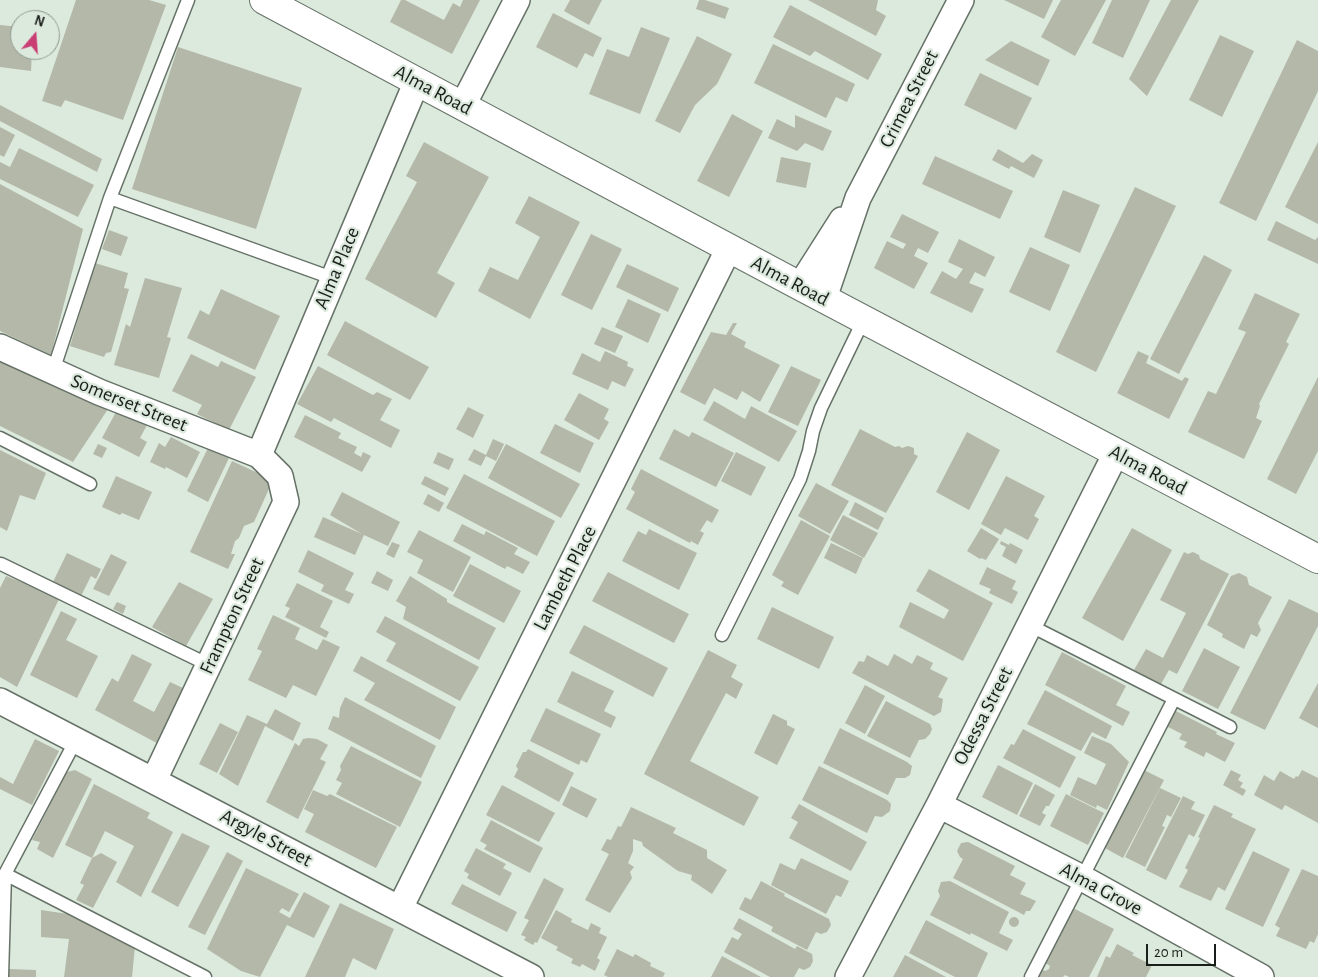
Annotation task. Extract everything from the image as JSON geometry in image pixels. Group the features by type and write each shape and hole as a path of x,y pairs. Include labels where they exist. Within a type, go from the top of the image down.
{"street":[{"name":"Alma Road","path":"264,0 1318,559"},
{"path":"462,105 517,0"},
{"name":"Crimea Street","path":"812,292 836,229 858,198 961,0"},
{"name":"Alma Place","path":"259,455 332,278 417,81"},
{"name":"Lambeth Place","path":"400,908 729,248"},
{"name":"Somerset Street","path":"0,347 99,392 259,455"},
{"name":"Odessa Street","path":"848,977 938,805 1116,453"},
{"name":"Frampton Street","path":"154,780 286,502 280,476 259,455"},
{"name":"Argyle Street","path":"0,701 531,977"},
{"name":"Alma Grove","path":"938,805 1082,878 1261,977"}],"lane":[{"path":"53,371 110,198 188,0"},
{"path":"110,198 332,278"},
{"path":"722,635 800,478 821,408 864,319"},
{"path":"0,438 90,484"},
{"path":"1,564 209,666"},
{"path":"1029,625 1230,728"},
{"path":"1031,977 1174,699"},
{"path":"2,977 5,874 76,740"},
{"path":"5,874 205,977"}],"building":[{"path":"76,0 149,0 166,5 123,120 65,100 61,107 42,101 56,60 60,60 60,48"},
{"path":"401,0 405,0 444,20 453,3 460,7 463,0 480,0 452,54 390,22"},
{"path":"570,0 602,0 589,25 564,11"},
{"path":"699,0 705,0 729,8 725,19 696,9"},
{"path":"808,0 878,0 876,10 886,16 876,36"},
{"path":"1004,0 1053,0 1044,19"},
{"path":"1061,0 1106,0 1075,56 1041,37"},
{"path":"1112,0 1150,0 1123,58 1092,43"},
{"path":"1171,0 1199,0 1147,96 1129,79"},
{"path":"790,5 882,54 868,80 815,51 810,56 773,37"},
{"path":"553,13 602,38 593,57 585,53 577,68 536,47"},
{"path":"0,25 10,26 10,60 32,60 31,71 0,67"},
{"path":"641,27 670,38 640,114 589,94 607,49 629,57"},
{"path":"1220,35 1254,51 1222,117 1189,100"},
{"path":"697,36 732,54 717,84 695,105 680,133 655,121"},
{"path":"1297,40 1318,51 1318,91 1256,221 1219,203"},
{"path":"1011,41 1050,60 1038,86 985,60"},
{"path":"773,44 855,84 847,102 836,97 826,118 754,83"},
{"path":"178,47 302,88 256,229 132,189"},
{"path":"980,73 1032,98 1016,130 964,105"},
{"path":"0,105 102,159 97,172 0,121"},
{"path":"732,114 763,131 729,197 697,181"},
{"path":"795,115 832,131 823,151 805,143 797,151 768,138 777,119 795,128"},
{"path":"0,127 15,135 4,157 0,155"},
{"path":"424,142 489,177 437,273 455,283 436,318 365,279 417,182 406,176"},
{"path":"1318,142 1318,224 1285,207"},
{"path":"19,148 94,185 78,217 0,179 0,162 10,167"},
{"path":"998,149 1023,163 1032,154 1043,160 1034,178 1011,166 1009,169 992,160"},
{"path":"935,156 1013,191 1000,219 922,184"},
{"path":"781,157 811,163 806,188 776,182"},
{"path":"0,184 83,229 51,355 0,331"},
{"path":"1135,187 1176,206 1096,372 1056,352"},
{"path":"1063,190 1100,205 1080,253 1044,237"},
{"path":"529,196 580,222 530,319 478,291 490,267 518,280 540,237 515,223"},
{"path":"902,214 939,232 928,253 918,248 914,256 928,263 914,289 874,268 887,241 903,249 906,244 890,237"},
{"path":"1276,221 1315,240 1318,237 1318,264 1267,240"},
{"path":"109,230 128,237 121,256 102,249"},
{"path":"591,234 622,249 592,310 561,295"},
{"path":"959,239 995,257 985,277 975,272 969,283 984,289 972,313 930,293 942,271 956,279 963,269 948,262"},
{"path":"1030,247 1070,265 1050,311 1009,292"},
{"path":"1204,255 1232,270 1179,374 1150,359"},
{"path":"95,263 128,273 124,288 129,289 111,352 106,353 104,357 70,346"},
{"path":"627,264 679,288 668,312 616,287"},
{"path":"145,278 182,288 167,337 171,338 159,378 114,365 126,324 130,327"},
{"path":"221,289 280,316 255,370 187,338 200,310 209,315"},
{"path":"1255,293 1300,314 1286,342 1289,344 1259,404 1256,418 1262,421 1244,459 1188,432 1208,391 1216,394 1246,332 1238,329"},
{"path":"628,299 661,314 648,343 615,327"},
{"path":"345,321 429,367 410,400 327,355"},
{"path":"733,323 737,323 731,334 746,342 744,347 780,365 760,402 742,391 737,400 714,388 705,405 680,392 711,332 726,335"},
{"path":"602,327 623,336 615,353 594,344"},
{"path":"605,351 628,362 627,366 634,369 625,387 612,381 608,390 572,374 582,353 600,362"},
{"path":"1138,351 1149,356 1146,363 1182,381 1185,377 1189,379 1169,419 1117,393"},
{"path":"191,354 218,367 221,361 256,377 229,430 197,414 202,405 172,391"},
{"path":"0,355 110,406 73,462 0,426"},
{"path":"318,366 373,395 377,392 392,399 380,420 400,430 391,448 334,418 331,422 297,404"},
{"path":"791,366 821,380 798,426 768,412"},
{"path":"1318,377 1318,451 1296,494 1267,479"},
{"path":"579,393 609,409 604,419 609,422 599,440 564,420"},
{"path":"714,401 745,419 751,406 797,431 779,462 703,420"},
{"path":"468,407 484,415 473,438 456,429"},
{"path":"117,410 147,425 140,438 147,442 139,457 102,438"},
{"path":"305,415 341,433 338,438 357,447 354,453 361,457 363,452 371,456 362,472 294,437"},
{"path":"555,424 594,443 580,473 540,453"},
{"path":"674,429 689,437 692,432 734,453 716,487 659,459"},
{"path":"860,429 895,447 899,446 902,448 908,446 914,448 914,454 918,456 886,513 831,485"},
{"path":"967,432 1000,450 969,510 936,492"},
{"path":"171,437 200,452 187,478 166,467 165,469 150,462 159,443 165,447"},
{"path":"493,439 504,444 496,461 486,456 481,466 468,460 474,449 486,455"},
{"path":"98,444 107,448 102,458 93,454"},
{"path":"506,444 580,484 561,518 488,478"},
{"path":"208,448 229,458 208,502 187,491"},
{"path":"0,450 46,473 35,500 20,495 7,531 0,527"},
{"path":"438,452 454,459 449,470 433,463"},
{"path":"736,452 766,467 751,496 721,481"},
{"path":"232,461 273,480 254,522 244,526 239,538 235,541 231,554 235,554 228,569 190,552"},
{"path":"641,469 719,510 712,523 707,520 700,531 704,533 698,545 691,541 690,543 626,509 635,492 631,489"},
{"path":"464,474 555,521 537,556 446,508"},
{"path":"116,476 152,492 139,520 122,513 120,515 102,507"},
{"path":"425,476 449,488 445,496 421,484"},
{"path":"1006,476 1045,496 1034,516 1039,519 1028,540 1005,528 1001,535 981,524"},
{"path":"816,483 849,501 830,534 798,516"},
{"path":"342,492 400,522 388,546 364,535 355,555 314,537 323,517 362,534 330,515"},
{"path":"428,494 444,503 439,512 423,504"},
{"path":"855,502 884,518 878,530 849,515"},
{"path":"843,515 878,533 864,558 830,540"},
{"path":"801,520 830,536 798,595 781,586 784,582 772,575"},
{"path":"462,524 484,535 486,531 518,548 514,554 530,562 523,574 507,566 505,569 453,541"},
{"path":"981,528 999,539 986,560 980,559 967,551"},
{"path":"1132,528 1172,550 1123,641 1082,618"},
{"path":"649,529 697,553 679,590 622,561 638,531 646,535"},
{"path":"419,530 471,557 453,592 417,573 423,560 407,552"},
{"path":"1001,541 1009,545 1010,543 1023,550 1016,564 1002,556 1006,547 1000,544"},
{"path":"392,542 400,545 394,558 386,554"},
{"path":"831,543 863,558 856,574 824,558"},
{"path":"308,550 354,573 345,590 354,594 349,604 321,591 324,585 298,572"},
{"path":"1184,552 1188,554 1193,552 1199,555 1200,559 1229,574 1177,674 1169,670 1161,684 1134,670 1146,649 1163,658 1186,613 1160,600"},
{"path":"67,553 101,569 96,579 91,576 81,596 53,582"},
{"path":"111,554 127,562 109,596 93,589"},
{"path":"470,564 521,591 504,623 453,596"},
{"path":"987,567 1016,581 1012,589 1018,592 1012,604 989,593 991,589 979,584"},
{"path":"929,569 993,603 963,661 899,627 910,602 944,619 949,610 916,591"},
{"path":"377,571 393,580 388,591 371,583"},
{"path":"608,572 689,614 674,643 592,601"},
{"path":"1239,573 1247,577 1249,585 1272,597 1258,623 1261,630 1257,637 1251,634 1244,649 1222,637 1223,634 1207,625 1231,576"},
{"path":"6,576 60,597 17,687 0,677 0,588"},
{"path":"410,576 447,599 447,602 496,628 479,660 403,619 406,607 396,601"},
{"path":"179,582 213,599 186,646 152,627"},
{"path":"297,583 333,601 320,627 329,632 326,638 285,617 290,608 285,606"},
{"path":"1289,599 1318,613 1318,626 1265,730 1230,713"},
{"path":"117,602 126,606 123,614 113,609"},
{"path":"772,607 834,637 819,669 757,639"},
{"path":"61,611 77,619 66,640 98,656 77,698 30,675"},
{"path":"273,615 300,628 295,639 317,650 323,639 340,647 316,696 293,685 286,698 248,680 262,651 257,649"},
{"path":"385,616 479,667 460,701 386,661 396,643 376,632"},
{"path":"584,625 668,668 653,697 569,653"},
{"path":"1204,648 1240,667 1218,709 1182,691"},
{"path":"708,650 737,665 731,677 743,684 736,699 726,693 690,761 759,797 744,826 644,774"},
{"path":"1062,652 1126,686 1116,705 1130,712 1123,726 1045,685"},
{"path":"132,654 152,664 133,701 154,712 170,682 185,689 166,748 95,710 112,678 118,682"},
{"path":"894,654 912,664 917,655 933,663 930,669 948,678 938,697 943,699 941,712 934,716 852,673 859,661 864,662 867,655 888,666"},
{"path":"361,656 456,707 440,740 364,700 375,683 353,671"},
{"path":"572,671 614,691 604,711 616,717 611,728 557,702"},
{"path":"1318,683 1318,728 1299,718"},
{"path":"865,685 885,696 865,734 845,723"},
{"path":"1045,690 1112,726 1106,739 1092,732 1081,751 1027,724"},
{"path":"345,697 436,746 421,778 328,729 333,716 339,718 340,708"},
{"path":"886,701 930,724 932,729 930,734 925,739 919,740 910,758 867,736"},
{"path":"546,708 601,734 587,763 581,760 579,765 530,741"},
{"path":"275,709 301,723 293,741 265,726 238,786 219,774 247,715 267,724"},
{"path":"1172,709 1235,743 1225,762 1206,752 1204,757 1184,747 1187,742 1179,739 1182,734 1164,725"},
{"path":"773,714 787,721 787,725 795,729 777,765 754,753"},
{"path":"220,723 238,732 217,773 199,764"},
{"path":"840,728 907,762 912,766 910,775 905,778 896,778 888,795 823,763"},
{"path":"1023,729 1076,757 1060,788 1003,758 1011,744 1014,745"},
{"path":"1092,736 1111,744 1129,762 1107,810 1097,805 1096,808 1070,795 1078,777 1096,785 1106,764 1084,753"},
{"path":"35,739 59,751 32,805 0,789 0,777 13,784"},
{"path":"303,739 317,739 328,745 320,759 326,762 298,819 266,802 295,743 299,746"},
{"path":"351,746 422,782 400,827 336,794 342,783 336,780 341,770 340,766"},
{"path":"528,749 574,773 559,802 514,777 518,769 516,766 523,752 526,752"},
{"path":"998,765 1033,783 1017,815 982,797"},
{"path":"819,766 887,800 891,804 890,811 882,817 875,816 867,833 802,800"},
{"path":"1140,768 1164,780 1123,858 1103,847"},
{"path":"75,770 92,779 53,858 37,849 40,842 32,840 67,772"},
{"path":"1231,770 1241,775 1238,780 1243,783 1240,787 1246,790 1243,796 1223,785"},
{"path":"1302,770 1318,778 1318,823 1285,805 1282,810 1254,795 1264,775 1274,781 1280,771 1294,779 1296,776 1298,777"},
{"path":"94,784 150,813 147,818 173,832 141,897 116,882 134,846 105,831 92,858 65,845"},
{"path":"1035,784 1055,795 1049,806 1046,806 1042,813 1046,815 1040,826 1019,816"},
{"path":"502,785 555,813 539,842 486,815"},
{"path":"571,786 597,799 587,818 562,805"},
{"path":"1160,788 1181,798 1171,817 1167,815 1162,826 1165,827 1145,867 1125,857"},
{"path":"313,790 327,796 330,794 397,827 376,868 305,832 314,814 304,809"},
{"path":"1066,794 1104,813 1088,845 1050,826"},
{"path":"1183,796 1195,802 1191,809 1205,815 1194,837 1189,834 1166,880 1146,870"},
{"path":"799,804 867,842 851,871 789,838 798,822 791,818"},
{"path":"1214,805 1233,814 1231,817 1256,829 1225,891 1218,887 1211,901 1179,887 1188,870 1185,868 1200,838 1198,837"},
{"path":"631,807 676,828 673,833 707,850 707,858 727,870 712,894 691,880 692,875 678,871 643,846 642,842 633,839 633,851 628,863 634,867 630,872 632,878 610,913 585,900 609,854 601,850 607,839 611,840 618,826 621,827"},
{"path":"491,820 543,848 530,873 484,849 487,845 480,841"},
{"path":"182,833 210,846 178,907 151,892"},
{"path":"968,842 1015,866 1010,875 1026,883 1020,894 1036,901 1030,911 1026,911 1024,915 953,878 963,859 957,851 961,843"},
{"path":"476,848 506,864 503,868 512,873 500,896 467,878 469,874 464,871"},
{"path":"1253,851 1290,869 1263,927 1225,909"},
{"path":"227,852 243,861 205,935 188,927"},
{"path":"101,853 117,862 93,908 76,900 84,885 80,883 92,858"},
{"path":"801,858 849,881 841,897 836,895 826,914 771,885 780,863 795,870"},
{"path":"246,868 299,894 289,912 282,908 279,912 290,918 304,892 330,906 314,938 287,925 260,977 241,971 207,949"},
{"path":"1302,869 1318,876 1318,934 1314,943 1310,941 1306,949 1276,936 1280,928 1275,925"},
{"path":"544,878 564,889 537,943 535,942 533,945 524,940 526,937 521,935 529,920 524,918"},
{"path":"761,881 785,894 784,896 829,919 831,925 827,932 821,934 816,932 807,950 771,931 773,927 739,909 745,897 751,900"},
{"path":"950,881 1009,912 999,933 1013,940 1007,951 930,915 940,896 938,891 941,882"},
{"path":"462,884 517,912 507,932 451,904"},
{"path":"340,903 394,929 376,970 353,958 345,977 305,977"},
{"path":"1073,908 1114,929 1089,977 1069,977 1065,975 1063,977 1036,977 1040,968 1045,971 1049,969 1050,966 1044,962"},
{"path":"41,910 68,914 135,946 132,977 64,977 69,939 41,937"},
{"path":"556,910 572,919 571,922 588,930 591,923 601,928 599,933 607,937 597,958 600,960 595,971 582,964 580,967 571,963 573,959 556,950 558,947 541,938"},
{"path":"1012,917 1016,917 1019,922 1018,926 1012,927 1009,924 1009,920"},
{"path":"739,918 795,949 797,946 812,954 813,961 810,967 804,970 799,968 794,977 770,977 724,952 732,937 738,940 742,934 733,929"},
{"path":"926,920 988,953 977,977 955,977 909,953"},
{"path":"1117,944 1134,953 1132,955 1152,965 1146,977 1097,977 1106,956 1110,958"},
{"path":"617,949 633,957 635,954 651,963 650,966 665,973 663,977 608,977 604,975"},
{"path":"905,955 946,977 893,977"},
{"path":"722,956 761,977 711,977"},
{"path":"9,969 36,970 36,977 9,977"}]}
